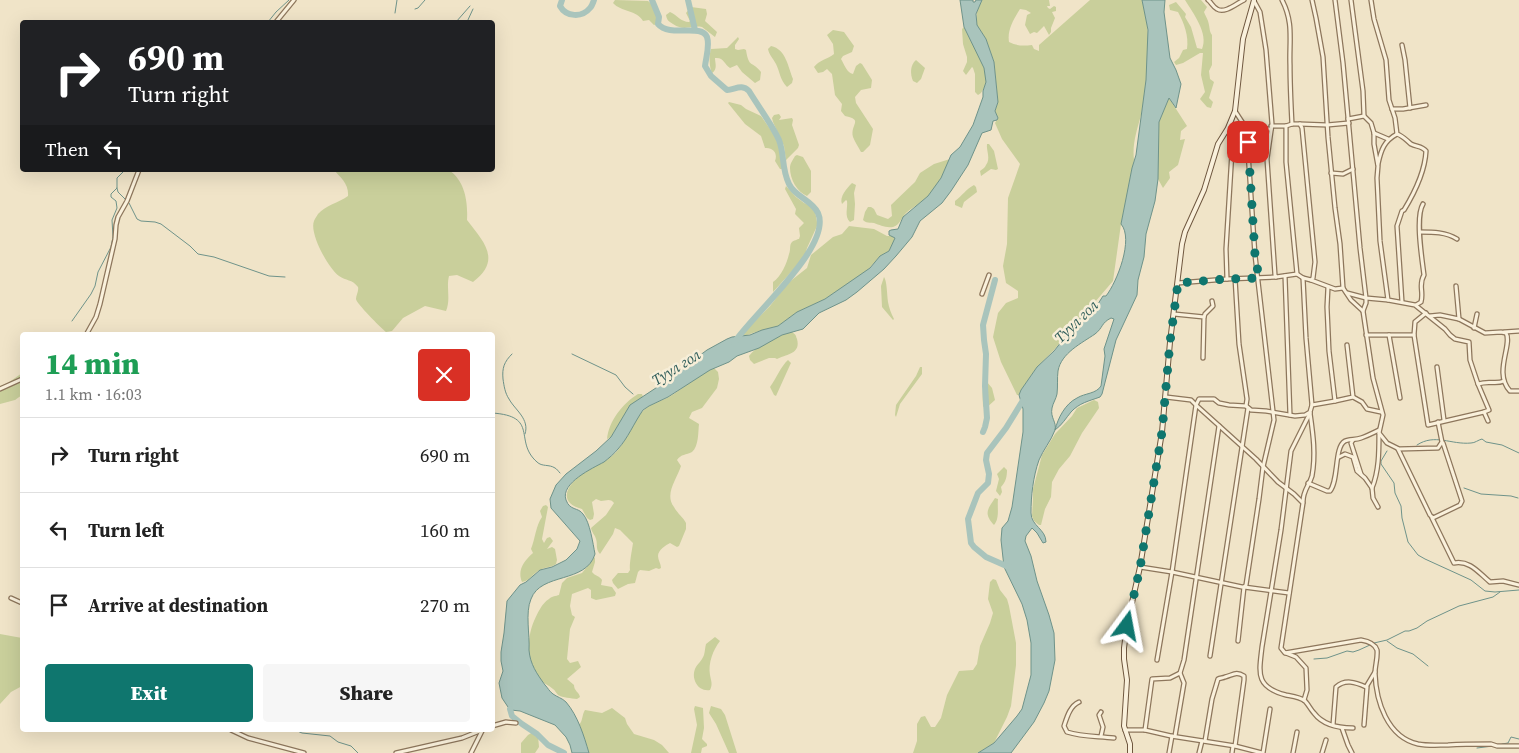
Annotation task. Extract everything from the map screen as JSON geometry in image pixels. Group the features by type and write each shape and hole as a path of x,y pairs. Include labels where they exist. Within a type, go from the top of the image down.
{"main road":[{"path":"1130,753 1130,744 1125,730 1127,680 1124,648 1154,484 1166,397 1179,264 1185,232 1201,199 1218,144 1228,128 1235,111 1243,39 1254,0"}],"street":[{"path":"278,20 294,0"},
{"path":"1208,0 1220,10 1233,7 1244,0"},
{"path":"1254,0 1260,12 1266,50 1271,128 1267,159 1276,277"},
{"path":"1282,0 1288,12 1290,24 1292,124"},
{"path":"1312,0 1323,57 1334,208 1340,244 1343,288 1363,311"},
{"path":"1335,0 1366,298 1363,311 1373,378 1383,420 1379,431 1377,471 1372,488 1373,498 1378,508"},
{"path":"1351,0 1360,62 1364,116 1371,123 1374,133 1378,166"},
{"path":"1371,0 1374,19 1386,60 1396,134"},
{"path":"1402,45 1410,108"},
{"path":"1392,109 1426,105"},
{"path":"1235,111 1248,131 1255,255 1274,420 1263,467 1244,587 1238,641"},
{"path":"1247,129 1271,128 1292,124 1327,125 1364,116"},
{"path":"1300,124 1302,128 1315,262 1313,278 1311,280"},
{"path":"1286,126 1286,162 1297,274"},
{"path":"1227,279 1226,249 1234,135 1228,128"},
{"path":"1374,133 1388,139"},
{"path":"1388,300 1380,241 1377,178 1382,147 1388,139 1396,134"},
{"path":"1396,134 1411,144 1424,148 1426,151 1422,173 1416,189 1402,211 1397,226 1402,302"},
{"path":"1331,173 1342,174 1353,169"},
{"path":"88,332 96,317 100,304 115,239 118,217 127,201 138,172"},
{"path":"1416,305 1421,302 1420,281 1424,275 1420,232 1420,208 1423,204"},
{"path":"1420,232 1439,233 1453,236 1457,239"},
{"path":"982,294 989,274"},
{"path":"1178,283 1297,274 1328,287 1335,289 1343,288"},
{"path":"1285,276 1290,415"},
{"path":"1210,656 1221,577 1243,448 1247,407 1239,344 1235,278"},
{"path":"1303,278 1312,405 1291,450 1281,530 1270,590 1260,664 1263,683 1268,688 1284,695 1304,700 1314,714 1323,722 1342,728 1353,728"},
{"path":"1456,286 1459,318"},
{"path":"1328,287 1328,334 1335,401"},
{"path":"1346,293 1366,298 1416,305 1430,316 1455,340 1469,342 1470,360 1488,410 1428,425 1414,335 1415,322 1426,313"},
{"path":"1202,358 1204,317 1213,306 1212,301"},
{"path":"1174,314 1204,317"},
{"path":"1474,328 1476,314"},
{"path":"1430,316 1440,315 1459,318 1485,333 1519,330"},
{"path":"1501,332 1508,336 1503,360 1505,386 1510,391 1519,391"},
{"path":"1366,335 1414,335"},
{"path":"1390,335 1400,398"},
{"path":"1347,345 1353,397"},
{"path":"1437,366 1444,420"},
{"path":"0,389 20,380"},
{"path":"1478,384 1488,381 1497,383 1504,381"},
{"path":"1166,397 1191,400 1303,503"},
{"path":"1312,405 1353,397 1362,402 1367,409 1382,412"},
{"path":"1157,660 1172,572 1196,405 1199,399 1214,399 1229,405 1290,415 1299,416 1310,412"},
{"path":"1304,700 1307,690 1306,668 1296,657 1285,653 1280,645 1304,491 1311,477 1314,454 1314,438 1310,412"},
{"path":"1484,412 1488,421"},
{"path":"1432,518 1460,505 1462,501 1442,442 1438,422"},
{"path":"1169,753 1184,683 1180,673 1184,660 1219,425"},
{"path":"1379,431 1387,443 1398,449 1438,448 1442,442"},
{"path":"1308,484 1327,491 1331,490 1334,485 1339,452 1343,442 1379,431"},
{"path":"1353,440 1351,443 1362,475"},
{"path":"1398,449 1454,563 1461,562 1467,564 1490,582 1503,581 1519,585"},
{"path":"1338,458 1342,454 1350,455 1355,467 1372,488"},
{"path":"1140,568 1172,572 1221,584 1289,593"},
{"path":"11,598 20,602"},
{"path":"1285,653 1324,645 1361,640 1367,641 1376,647 1377,651 1376,686 1383,712 1392,728 1400,736 1417,744 1519,746"},
{"path":"1364,725 1367,686 1375,672"},
{"path":"1145,730 1152,679 1170,678 1180,673"},
{"path":"1199,753 1218,679 1220,677 1228,677 1231,674 1241,674 1244,676 1244,680 1232,753"},
{"path":"1333,725 1337,685 1347,682 1367,686"},
{"path":"1079,702 1070,710 1064,729 1067,732 1082,736 1114,738"},
{"path":"1125,730 1145,730 1262,753 1270,709"},
{"path":"1101,712 1100,716 1103,727 1101,736"},
{"path":"495,725 506,722 516,724"},
{"path":"1342,728 1352,753"},
{"path":"235,732 248,738 304,753"},
{"path":"396,753 462,738 477,732"},
{"path":"471,753 481,732"},
{"path":"1293,753 1298,732"},
{"path":"1322,753 1326,740"}],"green space":[{"path":"615,0 648,1 656,11 657,24 654,25 649,20 643,21 637,15 616,6 613,3"},
{"path":"982,0 1049,0 1050,6 1047,6 1048,8 1050,9 1054,6 1056,11 1052,12 1055,18 1049,35 1044,26 1037,33 1030,34 1025,25 1027,15 1031,13 1020,9 1009,33 1009,42 1020,45 1032,45 1034,49 1039,51 1039,45 1090,0 1142,0 1147,26 1148,57 1145,88 1134,143 1134,160 1121,224 1113,281 1037,367 1019,395 1017,395 1001,362 993,337 998,313 1006,303 1018,298 1018,291 1006,283 1003,266 1007,244 1008,198 1020,164 1002,139 995,123 998,118 995,111 998,102 994,62 986,39 977,25 977,12"},
{"path":"1185,0 1201,0 1207,7 1204,12 1212,35 1212,65 1209,71 1210,79 1214,82 1209,98 1213,102 1211,108 1207,107 1200,99 1205,92 1201,75 1203,53 1183,63 1176,65 1174,62 1179,58 1183,50 1187,49 1187,34 1178,12 1170,10 1169,5 1176,2 1186,14 1185,17 1191,27 1197,48 1202,49 1204,43 1202,30"},
{"path":"691,7 706,9 705,21 717,32 715,37 702,27 681,28 668,21 666,15 670,12 689,22 686,13"},
{"path":"964,27 982,62 986,76 985,86 978,95 975,92 973,68 966,75 963,71 967,62 963,44 962,29"},
{"path":"833,30 844,32 854,46 852,52 841,59 847,70 853,74 856,66 860,63 872,80 871,88 861,90 855,97 856,103 873,129 870,145 863,152 861,152 853,137 854,119 845,116 841,111 842,104 835,95 832,74 827,69 818,73 814,67 834,54 833,44 827,35"},
{"path":"738,37 735,49 746,50 750,62 761,72 760,80 755,83 737,65 730,68 718,58 715,58 716,68 712,73 710,67 711,49 727,48"},
{"path":"771,46 780,51 788,64 793,79 792,83 787,87 769,53 768,49"},
{"path":"916,60 925,68 921,79 917,83 913,81 911,73"},
{"path":"1169,98 1187,126 1181,131 1180,140 1185,139 1178,165 1169,172 1170,178 1163,188 1158,179 1157,171 1159,122"},
{"path":"729,102 741,105 761,116 775,136 780,148 782,169 780,169 775,161 776,155 774,151 770,148 765,148 761,136 745,124"},
{"path":"779,114 781,117 779,120 792,118 792,125 799,145 786,160 784,146 772,118 774,115"},
{"path":"987,144 994,151 998,169 991,169 981,176 980,171 985,167 988,160"},
{"path":"797,155 803,157 811,171 811,192 807,196 797,188 791,176 790,165"},
{"path":"950,159 932,192 906,213 895,226 885,227 863,220 868,207 874,209 877,215 888,219 892,216 891,205 915,182 920,173 934,164"},
{"path":"336,172 451,172 459,180 464,192 467,220 484,243 487,251 487,266 482,274 473,282 457,275 449,276 446,311 425,306 403,318 392,331 386,332 357,301 358,287 339,276 330,266 320,250 314,234 314,221 318,214 325,208 348,196 346,185"},
{"path":"852,183 856,185 854,193 854,220 850,222 847,215 847,201 842,204 841,201 844,193"},
{"path":"974,185 977,192 964,202 962,208 955,205 955,201"},
{"path":"786,186 796,197 811,206 815,211 817,226 801,261 773,292 773,282 783,270 790,252 791,243 799,239 799,228 804,223 795,214 796,209 785,189"},
{"path":"849,226 874,229 887,236 893,236 895,240 889,251 880,256 865,273 825,299 797,312 778,326 744,336 744,332 770,306 788,283 807,268 811,255 833,237 842,234"},
{"path":"884,277 888,304 893,320 882,307 881,286"},
{"path":"792,332 796,335 798,344 792,353 777,359 769,358 754,364 750,360 749,356 763,344"},
{"path":"788,360 791,363 776,396 770,387"},
{"path":"920,367 922,367 922,374 900,404 896,417 896,405"},
{"path":"714,368 718,372 717,388 702,408 692,412 689,418 699,424 696,446 692,452 677,460 681,466 672,486 670,497 675,509 686,523 686,529 679,546 677,547 670,543 664,546 658,556 661,568 649,571 640,570 635,583 618,589 612,580 618,573 628,573 630,570 633,543 620,530 615,528 600,554 591,528 606,515 614,503 609,500 601,501 596,499 592,502 594,514 593,519 590,520 582,509 569,502 567,492 579,476 617,451 645,409 669,397"},
{"path":"20,374 20,396 15,400 0,404 0,386"},
{"path":"986,382 992,388 995,400 985,409 983,406 983,386"},
{"path":"638,394 642,394 643,397 630,406 611,437 607,439 610,426 617,413"},
{"path":"1094,400 1098,402 1099,408 1052,482 1051,497 1045,509 1041,525 1039,525 1032,516 1033,489 1042,455 1055,434 1077,408"},
{"path":"1004,467 1007,470 1007,474 1001,487 1002,492 1000,496 996,491 999,479 997,474"},
{"path":"995,498 998,499 998,512 994,525 988,511"},
{"path":"546,505 548,507 542,539 544,543 550,537 553,541 547,549 552,547 555,549 556,564 540,570 522,582 521,570 524,563 533,553 531,549 538,524 542,517 540,511"},
{"path":"595,557 592,572 602,580 601,585 612,587 616,593 615,596 596,600 591,598 591,590 588,588 572,594 570,606 572,615 575,617 570,629 567,659 570,663 578,661 581,667 567,679 574,685 580,697 577,699 565,697 558,695 554,689 540,680 532,666 529,651 531,628 544,603 551,597 559,595 562,583 567,578 582,573"},
{"path":"993,579 996,580 1000,590 1007,599 1016,643 1016,665 1011,706 1007,717 994,743 978,753 913,753 917,741 917,724 921,717 925,716 931,727 935,727 941,718 947,695 959,671 973,670 977,664 980,646 993,613 988,599 990,582"},
{"path":"0,634 20,638 20,687 11,692 0,704"},
{"path":"715,637 720,641 710,661 711,688 706,690 696,684 694,673 703,657 706,644"},
{"path":"695,706 703,708 704,728 702,739 707,746 702,748 701,753 691,753 697,725"},
{"path":"711,706 721,709 725,715 737,753 729,753 709,713"},
{"path":"612,708 625,718 634,734 654,740 669,753 589,753 579,725 585,710 602,713"},
{"path":"533,732 538,736 539,747 535,753 521,753 521,743"}],"water":[{"path":"960,0 973,0 975,2 976,0 982,0 976,14 977,25 986,39 994,62 998,102 995,111 998,118 993,121 991,130 982,133 968,165 942,203 920,221 912,237 884,269 857,292 846,300 819,313 803,329 782,335 759,348 737,356 643,410 615,453 572,482 568,488 565,494 566,500 570,506 581,512 588,522 595,554 583,570 544,585 536,591 529,605 528,617 529,650 532,664 550,692 564,701 574,713 589,753 572,753 566,737 555,725 520,711 511,710 502,698 499,683 503,671 501,652 507,601 520,585 540,570 552,567 566,560 577,549 580,541 551,508 550,499 556,485 566,474 611,437 630,405 665,382 707,350 732,337 750,335 778,326 797,312 825,299 870,268 880,256 889,251 895,238 889,235 889,231 898,229 903,217 928,196 941,178 951,155 960,147 973,125 983,97 986,82 984,68 964,27"},
{"path":"1142,0 1165,0 1164,12 1170,58 1181,84 1176,108 1169,98 1159,122 1158,179 1155,201 1146,234 1137,295 1116,340 1102,394 1100,397 1077,406 1055,430 1039,460 1031,500 1033,521 1044,534 1046,542 1043,543 1032,528 1025,541 1054,633 1055,660 1049,691 1034,722 1011,753 978,753 994,743 1022,709 1031,675 1031,643 1027,620 1022,604 1004,567 1001,540 1002,528 1008,521 1012,507 1023,432 1023,409 1019,395 1037,367 1054,351 1082,316 1096,307 1103,296 1106,296 1119,271 1126,240 1125,231 1121,224 1136,155 1146,80 1148,30","holes":["1114,319 1104,349 1105,356 1101,386 1096,391 1080,396 1069,404 1060,416 1055,430 1052,406 1057,394 1058,374 1063,359 1073,349 1095,334 1108,320"]}],"waterway":[{"path":"270,20 289,0"},
{"path":"395,13 397,0"},
{"path":"415,9 425,0"},
{"path":"562,0 560,6 563,10 574,15 587,11 594,0"},
{"path":"652,0 659,17 658,24 663,28 704,33 708,40 705,66 711,76 727,90 741,87 749,91 779,140 789,184 818,213 819,227 814,243 802,262 734,343"},
{"path":"688,0 695,30"},
{"path":"458,20 470,6"},
{"path":"468,20 473,9"},
{"path":"72,321 91,294 98,272 111,247 113,237 112,220 117,208 116,201 111,197 111,194 117,188 117,178 123,172"},
{"path":"117,188 118,192 129,203 137,219 161,224 198,254 214,257 269,276 285,277"},
{"path":"983,432 987,418 986,354 983,325 995,280"},
{"path":"512,354 503,368 504,384 508,397 524,419 525,434"},
{"path":"572,354 616,375 633,394"},
{"path":"1011,568 986,557 974,547 971,543 968,519 978,493 988,483 987,453 1006,428 1025,397"},
{"path":"495,413 507,415 516,419 524,431 530,454 539,464 553,467 560,473"},
{"path":"1417,445 1430,440 1472,443 1482,439 1519,453"},
{"path":"1387,451 1381,464 1394,483 1395,493 1401,506 1408,542 1418,555 1471,580 1485,591 1519,590"},
{"path":"1464,488 1481,494 1518,498"},
{"path":"1374,643 1417,628 1427,621 1459,606 1493,597 1500,592"},
{"path":"1387,641 1397,648 1413,654 1428,666"},
{"path":"1314,659 1327,658 1347,651 1353,652 1370,645"},
{"path":"510,709 512,716 537,734 548,745 564,753"},
{"path":"300,732 330,736 338,742 351,746 358,753"},
{"path":"1502,744 1508,743 1511,737 1519,739"},
{"path":"1477,748 1493,746"}],"route":[{"path":"1127,626 1140,568 1153,493 1162,432 1170,342 1178,283 1259,278 1255,255 1248,142"}],"water label":[{"name":"Туул гол","path":"1076,321"},
{"name":"Туул гол","path":"676,367"}]}
